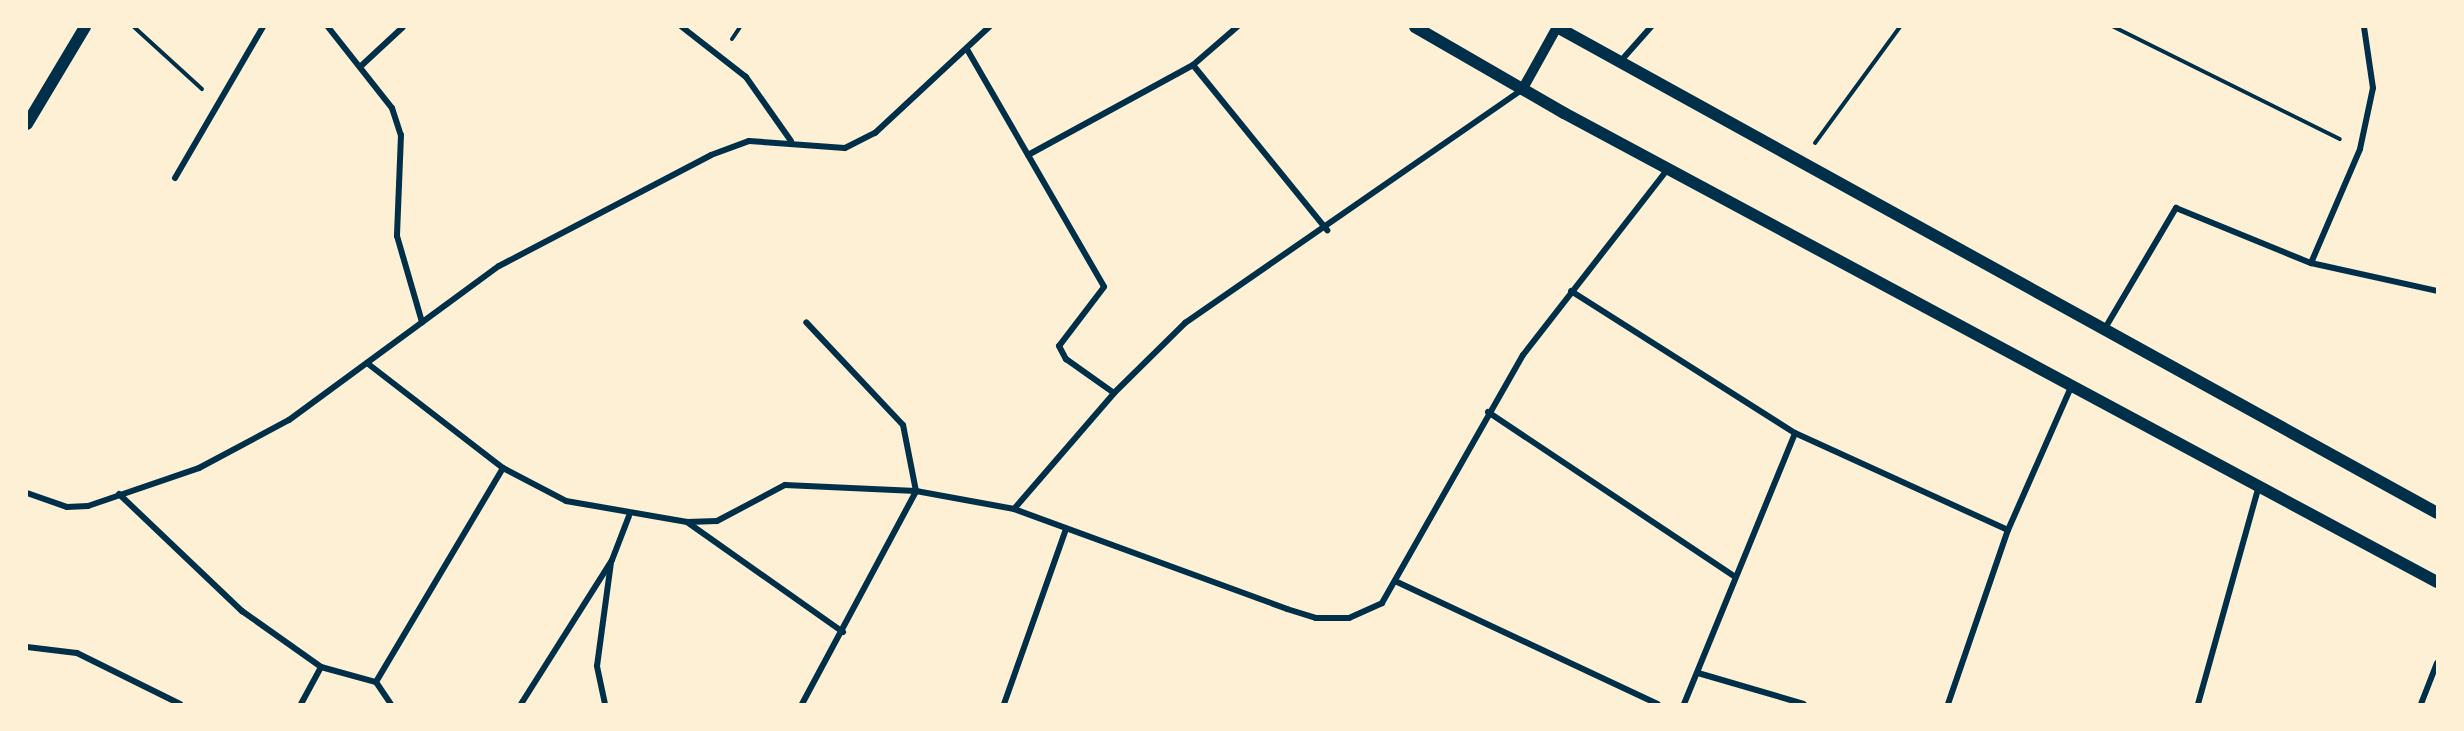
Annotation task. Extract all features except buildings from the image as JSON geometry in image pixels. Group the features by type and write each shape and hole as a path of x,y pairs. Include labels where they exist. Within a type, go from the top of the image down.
{"main road":[{"path":"27,124 85,27"},
{"path":"1415,27 1522,90 2071,387 2259,484 2437,582"},
{"path":"1557,27 2437,513"}],"street":[{"path":"175,178 263,27"},
{"path":"328,27 392,108 401,135 397,236 422,322"},
{"path":"361,66 403,27"},
{"path":"682,27 746,77 791,141"},
{"path":"27,493 67,507 119,494 199,468 270,432 524,251 711,154 749,141 791,141 845,148 875,133 968,51 990,27"},
{"path":"1028,155 1193,65 1237,27"},
{"path":"1014,509 1114,393 1185,323 1327,230 1522,90 1557,27"},
{"path":"1619,63 1651,27"},
{"path":"2311,263 2360,149 2373,88 2364,27"},
{"path":"968,51 1104,288 1059,346 1066,359 1114,393"},
{"path":"1193,65 1327,230"},
{"path":"367,363 503,468 566,501 629,516 687,522 717,521 785,485 916,491 1014,509 1316,618 1349,618 1382,603 1488,412 1571,291 1668,169"},
{"path":"2104,330 2176,208 2311,263 2437,291"},
{"path":"1571,291 1795,433 2008,530"},
{"path":"801,704 843,632 916,491 903,425 806,322"},
{"path":"1948,704 2008,530 2071,387"},
{"path":"1488,412 1734,576"},
{"path":"1684,704 1734,576 1795,433"},
{"path":"376,682 503,468"},
{"path":"2198,704 2259,484"},
{"path":"119,494 242,611 321,666 376,682 391,704"},
{"path":"521,704 612,560 629,516"},
{"path":"687,522 843,632"},
{"path":"1004,704 1066,529"},
{"path":"605,704 597,666 612,560"},
{"path":"1395,581 1658,704"},
{"path":"27,647 76,653 180,704"},
{"path":"2421,704 2437,663"},
{"path":"301,704 321,666"},
{"path":"1698,673 1804,704"}],"path":[{"path":"134,27 218,104"},
{"path":"1801,163 1900,27"},
{"path":"2114,27 2360,149"}]}
